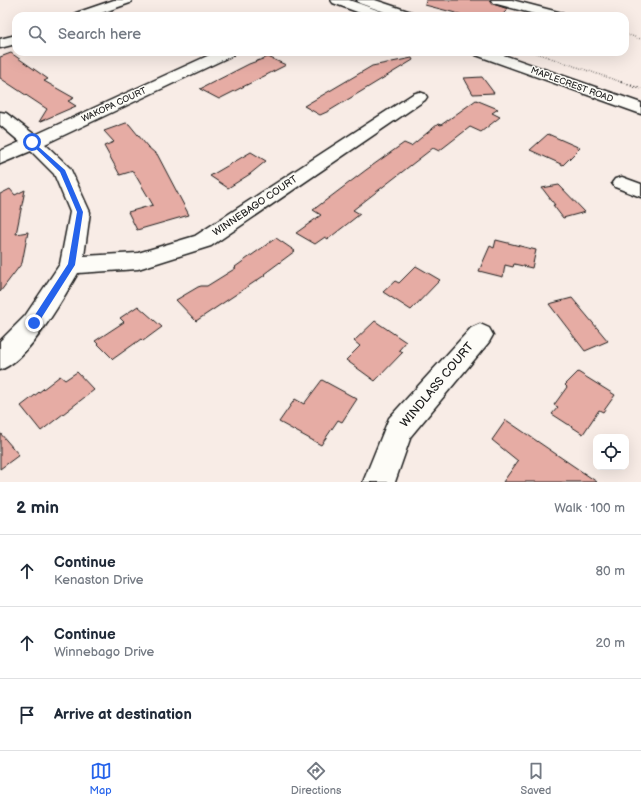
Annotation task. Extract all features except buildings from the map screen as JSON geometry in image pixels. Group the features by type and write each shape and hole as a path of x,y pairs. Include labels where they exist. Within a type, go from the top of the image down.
{"street":[{"path":"92,12 126,0"},
{"path":"337,0 370,12"},
{"path":"363,0 398,12"},
{"path":"497,0 542,12"},
{"path":"0,44 12,40"},
{"name":"WAKOPA COURT","path":"0,158 219,56"},
{"name":"MAPLECREST ROAD","path":"492,56 641,109"},
{"name":"MAPLECREST ROAD","path":"523,56 641,97"},
{"name":"WINNEBAGO COURT","path":"71,265 138,260 203,240 419,97"},
{"path":"0,117 32,142 63,172 80,212 71,265 34,323 0,359"},
{"path":"622,183 641,191"},
{"name":"WINDLASS COURT","path":"379,482 399,428 480,335"}],"path":[{"path":"629,35 641,39"},
{"path":"545,56 641,89"}],"route":[{"path":"32,142 63,172 80,212 71,265 34,323"}]}
